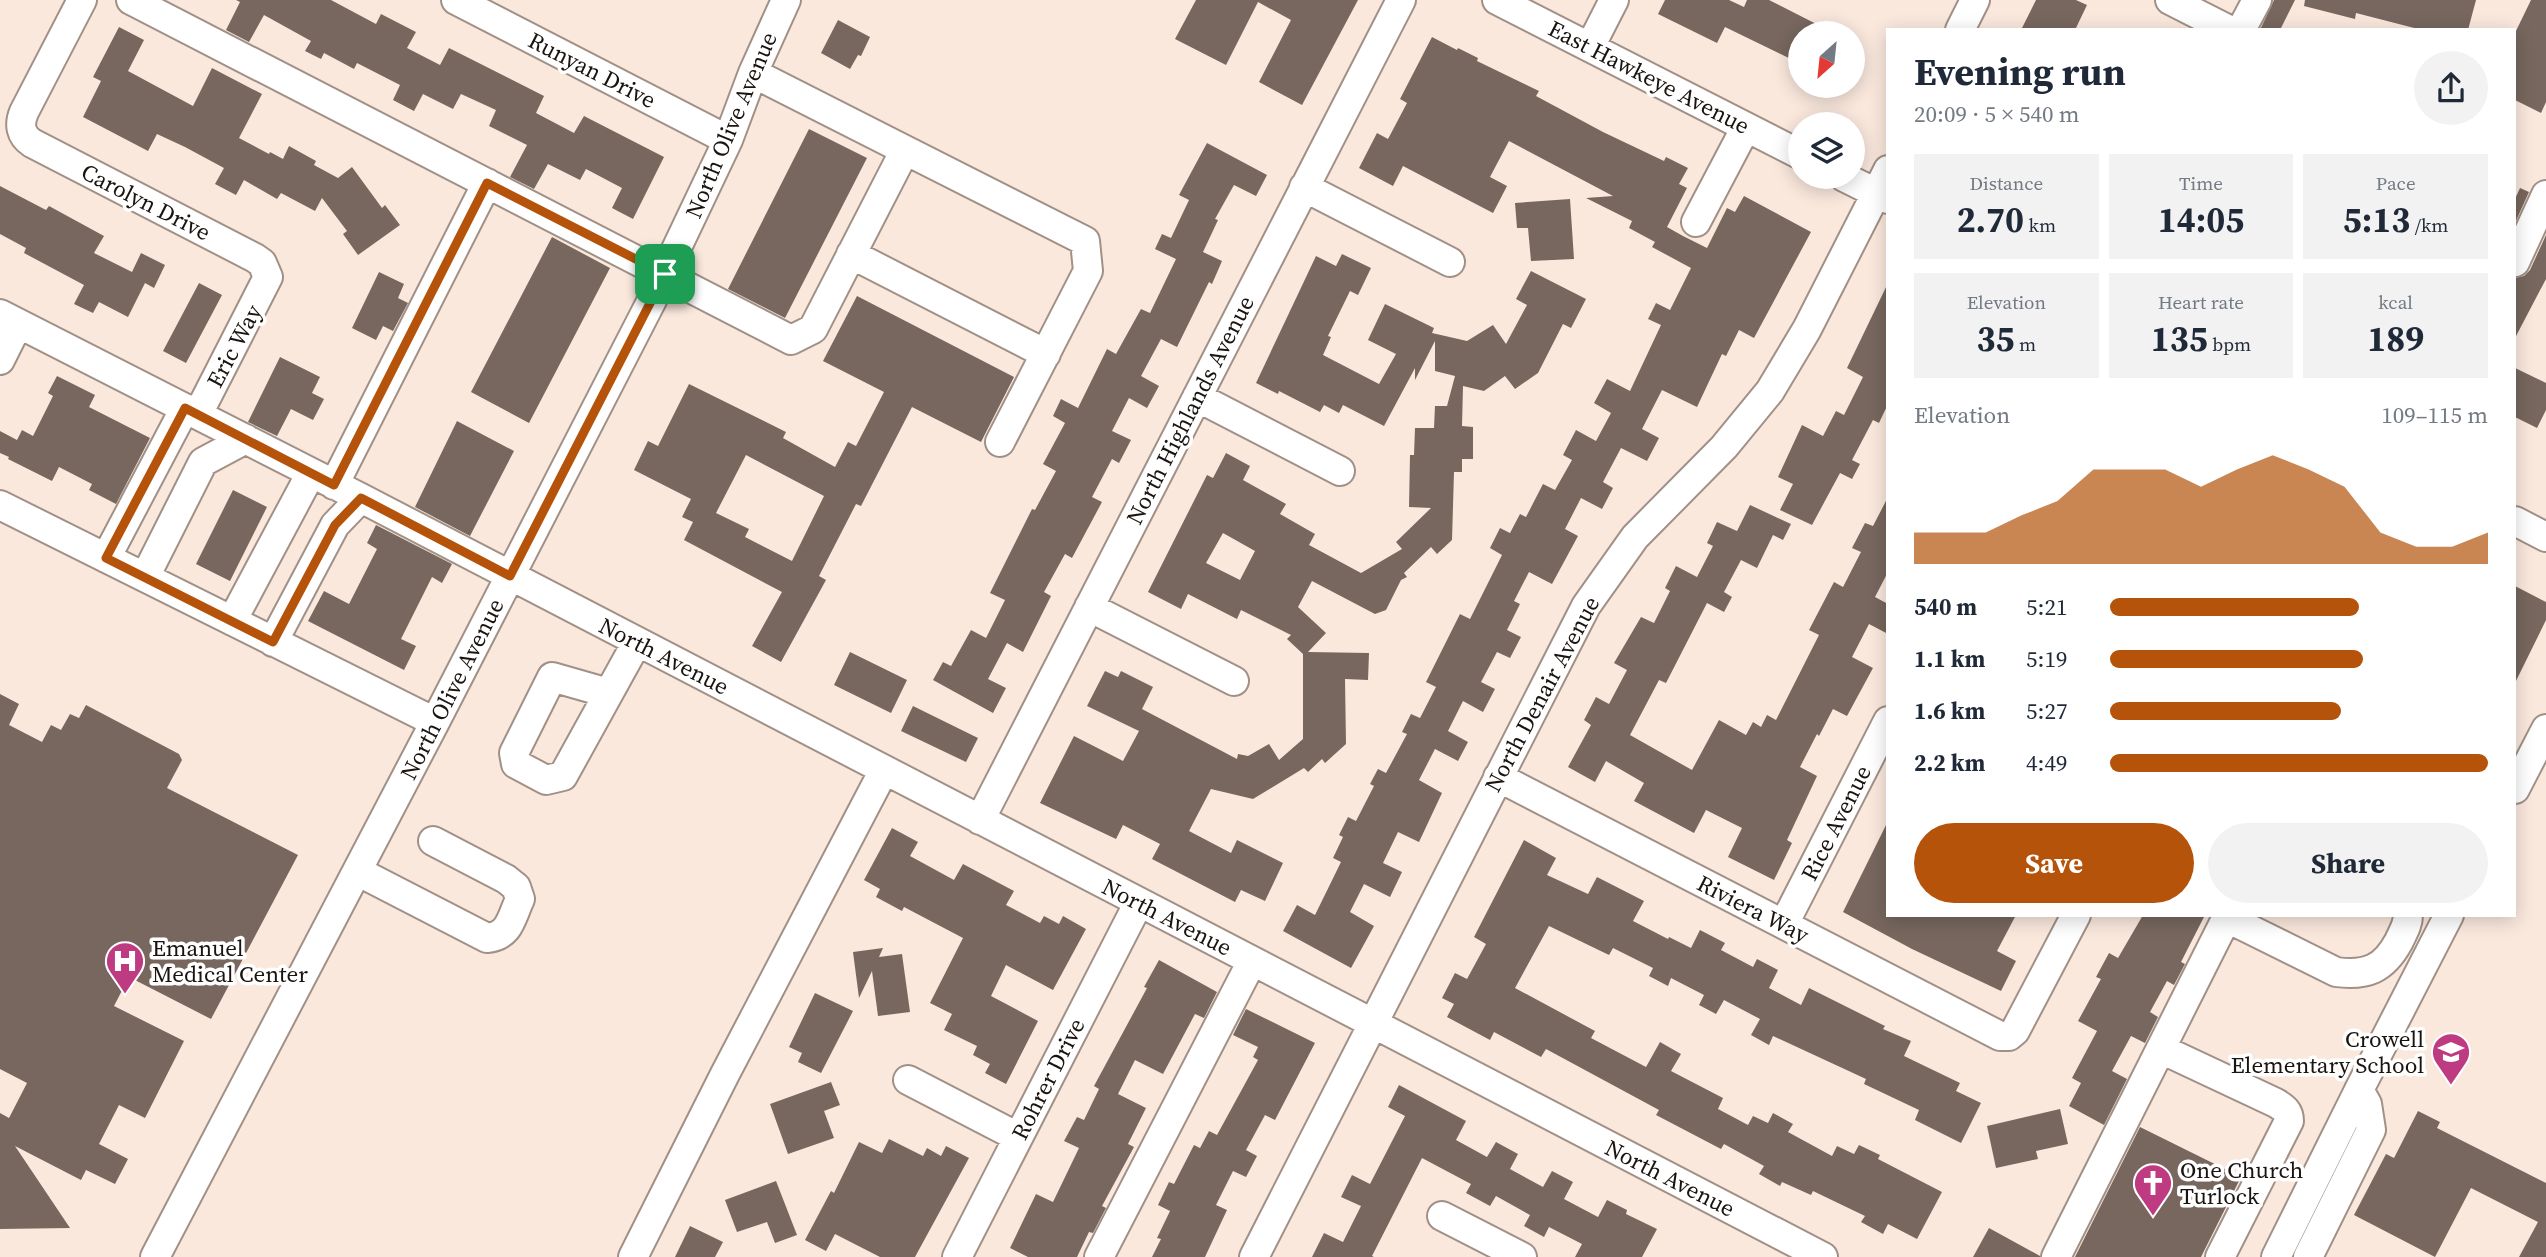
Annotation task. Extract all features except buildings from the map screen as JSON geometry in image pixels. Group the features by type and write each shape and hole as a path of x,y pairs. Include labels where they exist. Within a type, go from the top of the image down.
{"street":[{"name":"Carolyn Drive","path":"82,0 24,112 21,129 23,135 32,143 256,258 262,263 268,276"},
{"path":"131,0 791,340 813,329 905,150"},
{"name":"Runyan Drive","path":"456,0 728,139"},
{"name":"North Olive Avenue","path":"155,1257 358,871 665,274 728,139 753,73 786,0"},
{"name":"North Highlands Avenue","path":"980,820 1401,0"},
{"name":"East Hawkeye Avenue","path":"1497,0 1788,148"},
{"path":"1590,47 1614,0"},
{"path":"1961,28 1975,0"},
{"path":"2171,0 2225,28"},
{"path":"2242,28 2257,0"},
{"path":"753,73 1085,242 1088,271 1000,442"},
{"path":"1696,222 1746,127"},
{"path":"232,621 323,479 487,183"},
{"path":"1865,183 1884,188"},
{"path":"1304,187 1450,262"},
{"name":"North Denair Avenue","path":"1254,1257 1597,588 1634,537 1724,447 1770,391 1884,188"},
{"path":"2516,260 2546,195"},
{"path":"852,254 1046,354"},
{"name":"Eric Way","path":"106,558 268,276"},
{"path":"0,360 9,319"},
{"name":"North Avenue","path":"9,319 361,498 1823,1257"},
{"path":"1197,397 1340,471"},
{"path":"145,577 203,462 246,439"},
{"path":"273,642 335,525 361,498"},
{"path":"0,505 435,722"},
{"path":"2516,522 2546,537"},
{"path":"1089,607 1234,681"},
{"path":"608,693 637,642"},
{"name":"Rice Avenue","path":"1784,924 1886,725"},
{"path":"2516,787 2546,729"},
{"path":"633,1257 884,770"},
{"name":"Riviera Way","path":"1498,777 1991,1034 2009,1037 2020,1023 2075,917"},
{"path":"358,871 487,938 498,937 505,931 520,899 516,887 506,879 433,841"},
{"name":"Rohrer Drive","path":"957,1257 1139,902"},
{"path":"2056,1257 2228,917 2336,972 2353,974 2373,970 2390,958 2408,923 2408,917"},
{"path":"2276,1257 2448,917"},
{"path":"1099,1257 1252,961"},
{"path":"2161,1049 2276,1103 2287,1110 2289,1116 2289,1121 2220,1257"},
{"path":"908,1080 1018,1137"},
{"path":"2308,1257 2371,1130 2367,1104 2359,1090"},
{"path":"1442,1216 1522,1257"}],"place":[{"name":"Emanuel Medical Center","path":"125,995"},
{"name":"Crowell Elementary School","path":"2451,1086"},
{"name":"One Church Turlock","path":"2153,1217"}],"route":[{"path":"487,183 665,274 510,576 361,498 335,525 273,642 106,558 185,408 334,485 487,183"}]}
